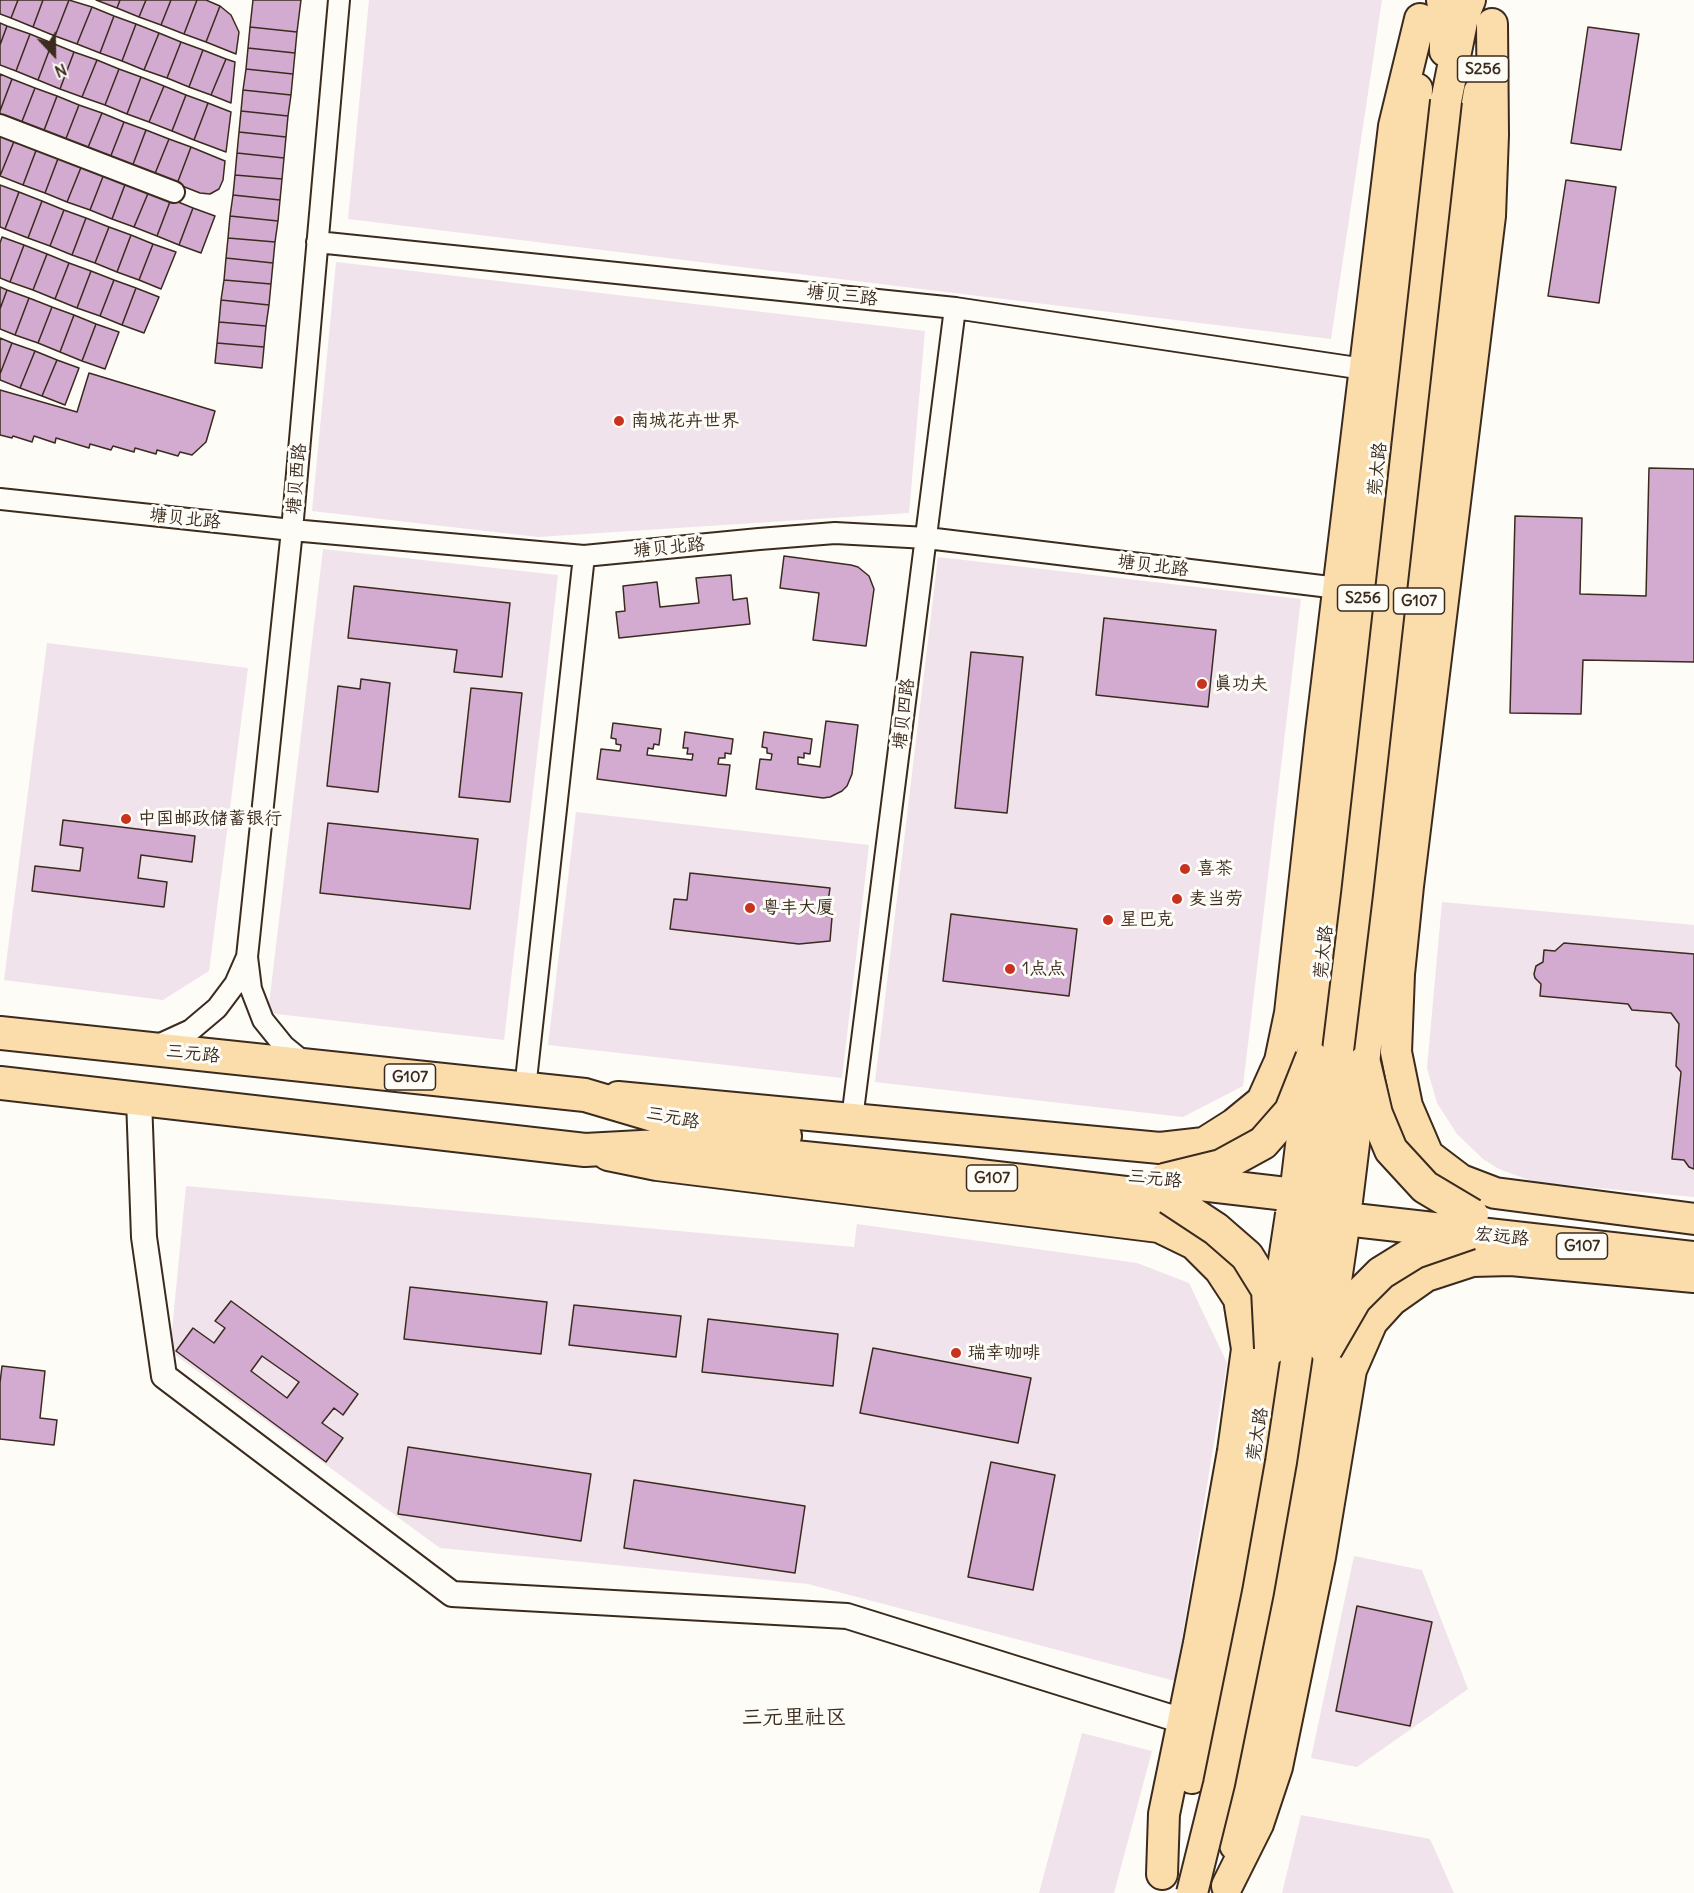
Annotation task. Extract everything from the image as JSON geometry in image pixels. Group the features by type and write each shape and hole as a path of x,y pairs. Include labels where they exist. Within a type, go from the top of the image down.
{"highway":[{"name":"三元路","path":"0,1033 585,1095 663,1118 816,1150"},
{"path":"1271,1348 1268,1290 1247,1256 1167,1189 1221,1166 1263,1143 1290,1111 1312,1058"},
{"path":"1326,1349 1355,1299 1381,1273 1415,1252 1471,1224 1425,1187 1391,1150 1376,1114 1364,1064"},
{"name":"三元路","path":"0,1083 585,1150 660,1146 816,1150 1346,1210"},
{"name":"宏远路","path":"1346,1210 1471,1224 1694,1258"},
{"name":"宏远路","path":"1471,1224 1694,1238"}],"main road":[{"path":"1192,1893 1219,1784 1258,1592 1281,1462 1319,1207 1357,894 1446,101 1463,17 1470,0"},
{"path":"1159,1883 1164,1814 1233,1451 1247,1349 1239,1299 1220,1270 1204,1234 1201,1195 1211,1157 1234,1124 1262,1101 1280,1061 1290,1013 1338,588 1394,126 1428,6 1445,18 1446,101"},
{"name":"莞太路","path":"1159,1883 1183,1819 1217,1667 1255,1454 1293,1204 1312,1058 1428,6"},
{"path":"1226,1890 1258,1824 1277,1767 1320,1557 1351,1370 1372,1322 1419,1270 1435,1233 1438,1194 1428,1155 1407,1106 1396,1052 1399,974 1442,600 1490,216 1493,135 1492,12"},
{"name":"S256","path":"1471,138 1492,12"},
{"name":"G107","path":"1346,1210 1471,138"},
{"path":"585,1095 1160,1148 1204,1143 1264,1101 1301,1089 1339,1088 1376,1101 1406,1124 1428,1155 1461,1180 1495,1193 1694,1219"},
{"path":"585,1150 657,1165 1159,1227 1194,1244 1246,1299 1280,1317 1318,1324 1357,1318 1392,1300 1426,1276 1472,1261 1511,1260 1694,1276"},
{"path":"1226,1890 1272,1661 1326,1349 1346,1210"}],"street":[{"name":"塘贝西路","path":"247,957 292,530 339,0"},
{"path":"0,125 174,192"},
{"name":"塘贝三路","path":"317,242 955,308 1364,369"},
{"name":"塘贝四路","path":"852,1119 955,308"},
{"name":"塘贝北路","path":"0,499 292,530 584,556 835,533 927,538 1338,588"},
{"path":"525,1089 584,556"},
{"path":"144,1048 176,1038 205,1020 227,997 247,957"},
{"path":"247,957 251,989 263,1020 284,1047 311,1066"},
{"path":"139,1099 144,1237 164,1376 452,1594 847,1616 1183,1721"}],"shaded area":[{"path":"369,0 1382,0 1331,339 348,219"},
{"name":"南城花卉世界","path":"336,262 925,331 909,513 538,537 312,511"},
{"path":"323,549 558,575 504,1040 268,1013"},
{"path":"938,557 1301,599 1243,1086 1183,1117 875,1082"},
{"name":"中国邮政储蓄银行","path":"47,643 248,668 209,971 163,1000 4,980"},
{"name":"粤丰大厦","path":"576,812 869,845 842,1078 548,1045"},
{"path":"1442,902 1694,925 1694,1197 1534,1182 1499,1169 1483,1159 1457,1134 1437,1103 1427,1068"},
{"path":"186,1186 854,1247 857,1224 1137,1263 1189,1283 1227,1363 1175,1681 808,1584 440,1548 170,1351"},
{"path":"1354,1556 1422,1570 1468,1689 1357,1767 1311,1758"},
{"path":"1082,1733 1152,1751 1114,1893 1039,1893"},
{"path":"1301,1815 1430,1839 1454,1893 1282,1893"}],"building":[{"path":"0,0 18,0 11,18 0,14"},
{"path":"18,0 43,0 33,27 11,18"},
{"path":"43,0 69,0 55,36 33,27"},
{"path":"69,0 92,7 77,44 55,36"},
{"path":"96,0 120,0 117,8"},
{"path":"120,0 146,0 139,17 117,8"},
{"path":"146,0 171,0 161,25 139,17"},
{"path":"171,0 197,0 184,34 161,25"},
{"path":"197,0 206,0 220,6 206,42 184,34"},
{"path":"253,0 301,0 297,32 250,27"},
{"path":"220,6 231,15 239,32 236,54 206,42"},
{"path":"92,7 114,16 100,53 77,44"},
{"path":"114,16 136,24 122,61 100,53"},
{"path":"0,23 7,26 0,45"},
{"path":"136,24 159,33 144,70 122,61"},
{"path":"7,26 30,34 16,71 0,65 0,45"},
{"path":"250,27 297,32 295,53 248,48"},
{"path":"1588,27 1639,34 1621,150 1571,143"},
{"path":"159,33 181,42 167,78 144,70"},
{"path":"30,34 52,43 38,80 16,71"},
{"path":"181,42 203,50 189,87 167,78"},
{"path":"52,43 74,52 60,89 38,80"},
{"path":"248,48 295,53 293,74 246,69"},
{"path":"203,50 226,59 211,95 189,87"},
{"path":"74,52 97,60 82,97 60,89"},
{"path":"226,59 235,62 231,103 211,95"},
{"path":"97,60 119,69 105,105 82,97"},
{"path":"119,69 141,77 127,114 105,105"},
{"path":"246,69 293,74 291,95 243,90"},
{"path":"0,74 12,79 0,111"},
{"path":"141,77 164,86 149,122 127,114"},
{"path":"12,79 35,88 21,124 0,117 0,111"},
{"path":"164,86 186,95 172,131 149,122"},
{"path":"35,88 57,96 43,133 21,124"},
{"path":"243,90 291,95 288,116 241,111"},
{"path":"186,95 208,103 194,140 172,131"},
{"path":"57,96 79,105 65,141 43,133"},
{"path":"208,103 231,112 226,152 194,140"},
{"path":"79,105 102,113 87,150 65,141"},
{"path":"241,111 288,116 286,137 239,132"},
{"path":"102,113 124,122 110,158 87,150"},
{"path":"124,122 146,130 132,167 110,158"},
{"path":"146,130 169,139 154,176 132,167"},
{"path":"239,132 286,137 284,158 237,153"},
{"path":"0,134 15,139 0,176"},
{"path":"15,139 37,148 23,185 0,176"},
{"path":"169,139 191,147 177,184 154,176"},
{"path":"191,147 225,161 223,180 219,189 210,194 200,193 177,184"},
{"path":"37,148 59,156 45,193 23,185"},
{"path":"237,153 284,158 282,179 235,175"},
{"path":"59,156 82,165 67,202 45,193"},
{"path":"82,165 104,174 90,210 67,202"},
{"path":"104,174 126,182 112,219 90,210"},
{"path":"235,175 282,179 280,200 233,195"},
{"path":"1566,180 1616,187 1599,303 1548,296"},
{"path":"126,182 149,191 134,227 112,219"},
{"path":"0,185 19,192 5,229 0,227"},
{"path":"149,191 171,199 157,236 134,227"},
{"path":"19,192 42,201 28,238 5,229"},
{"path":"233,195 280,200 278,221 230,216"},
{"path":"171,199 193,208 179,245 157,236"},
{"path":"42,201 64,210 50,246 28,238"},
{"path":"193,208 215,216 201,253 179,245"},
{"path":"64,210 86,218 72,255 50,246"},
{"path":"230,216 278,221 275,242 228,238"},
{"path":"86,218 109,227 95,263 72,255"},
{"path":"109,227 131,235 117,272 95,263"},
{"path":"131,235 153,244 139,280 117,272"},
{"path":"2,237 24,245 10,282 0,278"},
{"path":"228,238 275,242 273,263 226,258"},
{"path":"153,244 176,252 161,289 139,280"},
{"path":"24,245 47,254 33,290 10,282"},
{"path":"47,254 69,263 55,299 33,290"},
{"path":"226,258 273,263 271,284 224,280"},
{"path":"69,263 91,271 77,308 55,299"},
{"path":"91,271 114,280 100,316 77,308"},
{"path":"114,280 136,288 122,325 100,316"},
{"path":"224,280 271,284 269,305 221,300"},
{"path":"0,287 7,290 0,309"},
{"path":"136,288 159,297 144,333 122,325"},
{"path":"7,290 29,298 15,335 0,329 0,309"},
{"path":"29,298 52,307 38,343 15,335"},
{"path":"221,300 269,305 266,326 219,322"},
{"path":"52,307 74,315 60,352 38,343"},
{"path":"74,315 96,324 82,361 60,352"},
{"path":"219,322 266,326 264,347 217,343"},
{"path":"96,324 119,332 105,369 82,361"},
{"path":"0,338 12,343 0,374"},
{"path":"12,343 35,351 20,388 0,380 0,374"},
{"path":"217,343 264,347 262,368 215,363"},
{"path":"35,351 57,360 42,396 20,388"},
{"path":"57,360 79,368 65,405 42,396"},
{"path":"89,373 215,411 206,442 192,455 180,452 178,456 157,450 156,454 135,448 134,452 113,446 111,450 90,444 89,448 56,438 55,443 34,436 32,442 13,436 12,438 0,435 0,390 77,412"},
{"path":"1649,468 1694,469 1694,662 1583,660 1581,714 1510,713 1515,516 1582,518 1580,594 1646,596"},
{"path":"784,556 851,565 858,567 869,576 874,589 866,646 813,640 819,593 780,588"},
{"path":"731,575 733,600 747,598 750,624 619,638 616,612 625,611 623,586 657,582 660,607 699,603 696,578"},
{"path":"354,586 510,603 502,677 454,672 457,650 348,638"},
{"path":"1104,618 1216,630 1208,707 1096,695"},
{"path":"971,652 1023,657 1007,813 955,808"},
{"path":"361,679 390,683 378,792 327,786 338,686 360,689"},
{"path":"471,688 522,693 510,802 459,797"},
{"path":"826,721 858,725 852,774 842,791 823,798 756,789 760,759 771,760 772,754 767,753 767,748 762,747 764,732 812,739 810,754 804,753 804,758 798,757 798,764 820,767"},
{"path":"613,723 661,729 659,745 654,744 653,749 648,748 647,755 692,760 693,754 687,754 688,748 683,748 685,732 733,739 731,754 725,753 725,758 719,758 718,764 730,765 726,796 597,779 601,749 620,751 621,745 616,744 616,739 611,738"},
{"path":"63,820 195,836 192,862 141,855 138,878 167,882 164,907 32,891 35,866 80,871 83,848 60,845"},
{"path":"328,823 478,839 470,909 320,893"},
{"name":"粤丰大厦","path":"690,873 830,888 826,916 832,917 830,941 799,944 670,929 674,899 687,900"},
{"path":"951,914 1077,929 1069,996 943,981"},
{"path":"1564,943 1694,954 1694,1169 1689,1167 1684,1160 1672,1159 1681,1072 1676,1066 1679,1024 1671,1013 1632,1010 1628,1004 1540,996 1541,984 1534,974 1536,966 1543,962 1544,950 1555,951"},
{"path":"410,1287 547,1302 541,1354 404,1339"},
{"path":"231,1301 358,1394 343,1415 334,1408 322,1423 343,1438 326,1462 176,1351 193,1328 214,1343 225,1328 215,1321","holes":["262,1356 299,1382 287,1398 251,1371"]},
{"path":"574,1305 681,1316 676,1357 569,1345"},
{"path":"708,1319 838,1334 833,1386 702,1372"},
{"path":"873,1348 1031,1378 1018,1443 860,1413"},
{"path":"2,1366 45,1371 40,1418 57,1420 54,1445 0,1439"},
{"path":"408,1447 591,1474 581,1541 398,1514"},
{"path":"991,1462 1055,1475 1033,1590 968,1577"},
{"path":"634,1480 805,1506 795,1573 624,1548"},
{"path":"1357,1606 1432,1622 1410,1726 1336,1711"}],"place":[{"name":"南城花卉世界","path":"619,421"},
{"name":"真功夫","path":"1202,684"},
{"name":"中国邮政储蓄银行","path":"126,819"},
{"name":"喜茶","path":"1185,869"},
{"name":"麦当劳","path":"1177,899"},
{"name":"粤丰大厦","path":"750,908"},
{"name":"星巴克","path":"1108,920"},
{"name":"1点点","path":"1010,969"},
{"name":"瑞幸咖啡","path":"956,1353"}],"district":[{"name":"三元里社区","path":"794,1718"}]}
